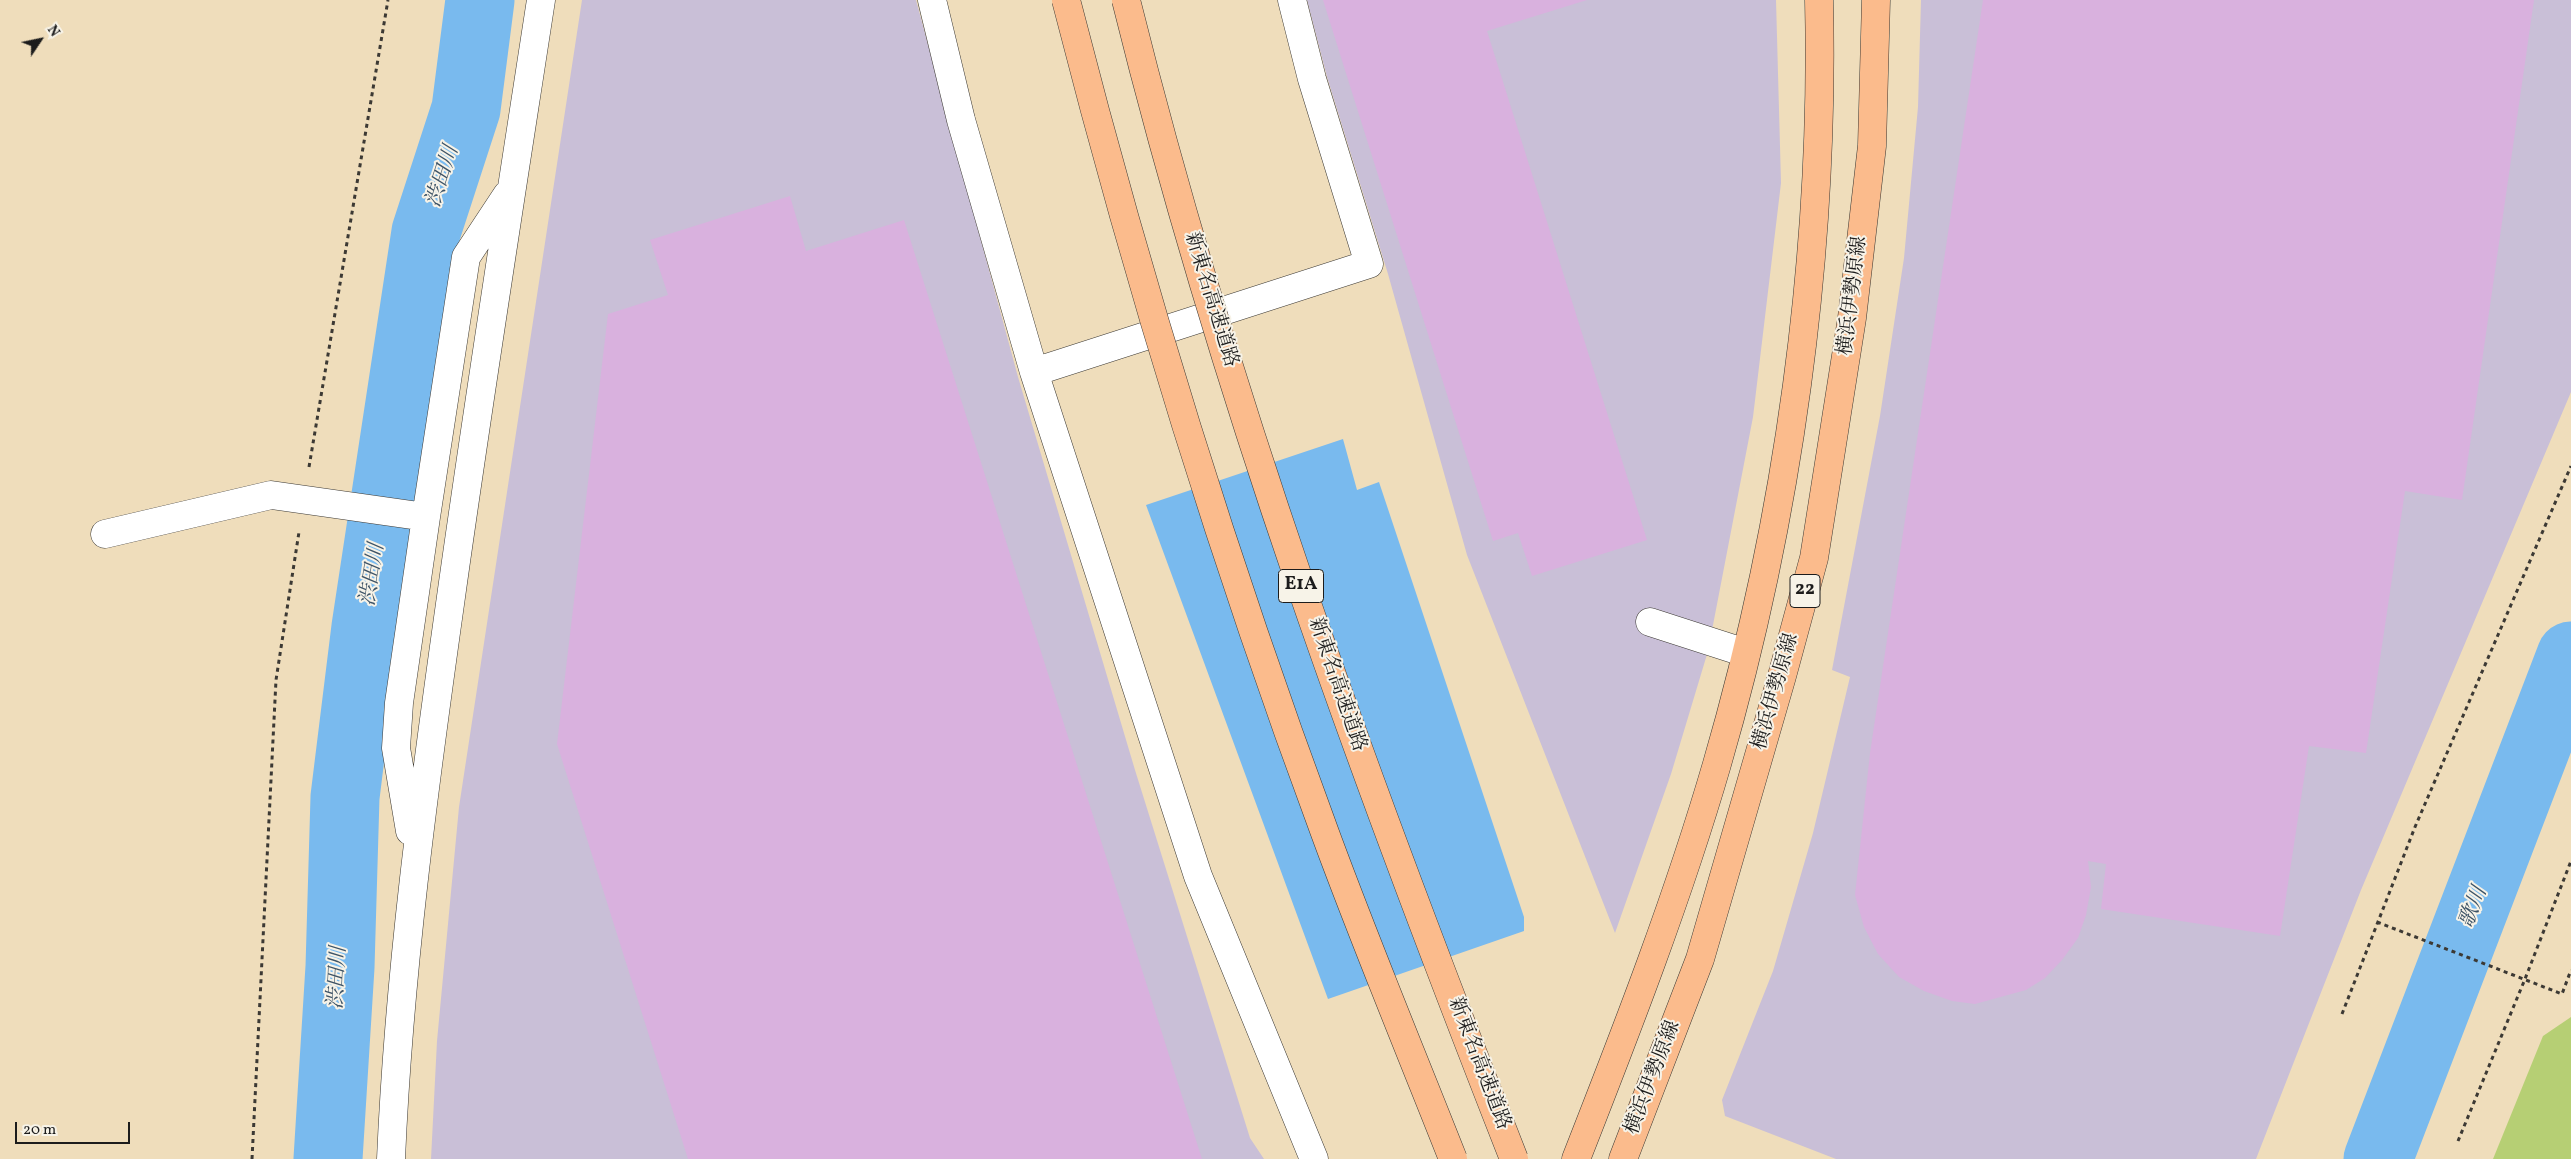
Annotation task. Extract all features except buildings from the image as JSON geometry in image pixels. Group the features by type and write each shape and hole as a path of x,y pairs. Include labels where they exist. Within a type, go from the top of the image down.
{"main road":[{"path":"1066,0 1103,145 1209,499 1325,833 1453,1159"},
{"name":"新東名高速道路","path":"1126,0 1159,133 1266,484 1376,800 1514,1159"},
{"name":"横浜伊勢原線","path":"1576,1159 1637,1005 1693,844 1718,762 1746,653 1770,547 1807,310 1816,212 1819,0"},
{"name":"横浜伊勢原線","path":"1623,1159 1700,958 1782,676 1814,558 1852,318 1870,165 1876,0"}],"street":[{"path":"391,1159 404,970 443,651 541,0"},
{"path":"932,0 961,120 1034,372 1198,876 1314,1159"},
{"path":"1034,372 1369,264 1312,79 1292,0"},
{"path":"416,863 396,748 399,703 422,517 466,257 512,188"},
{"path":"105,534 271,495 422,517"},
{"path":"1650,622 1746,653"}],"path":[{"path":"252,1159 276,680 308,500 388,0"},
{"path":"2342,1014 2415,828 2571,466"},
{"path":"2458,1141 2525,979 2571,861"},
{"path":"2378,922 2562,994 2571,970"}],"shaded area":[{"path":"582,0 916,0 1018,377 1135,770 1250,1138 1264,1159 431,1159 437,1041 459,807"},
{"path":"1307,0 1776,0 1781,183 1753,417 1708,651 1671,774 1615,933 1467,555 1388,274 1327,77"},
{"path":"1921,0 2571,0 2571,392 2361,890 2256,1159 1836,1159 1725,1116 1722,1100 1773,971 1813,833 1850,677 1832,670 1880,416 1904,258 1918,107"}],"green space":[{"path":"2571,1017 2571,1159 2493,1159 2543,1036"}],"water":[{"path":"1343,439 1357,490 1379,482 1524,917 1524,931 1328,999 1146,505"}],"waterway":[{"name":"渋田川","path":"328,1159 340,967 345,797 366,627 426,232 466,109 480,0"},
{"name":"歌川","path":"2378,1159 2571,656"}]}
